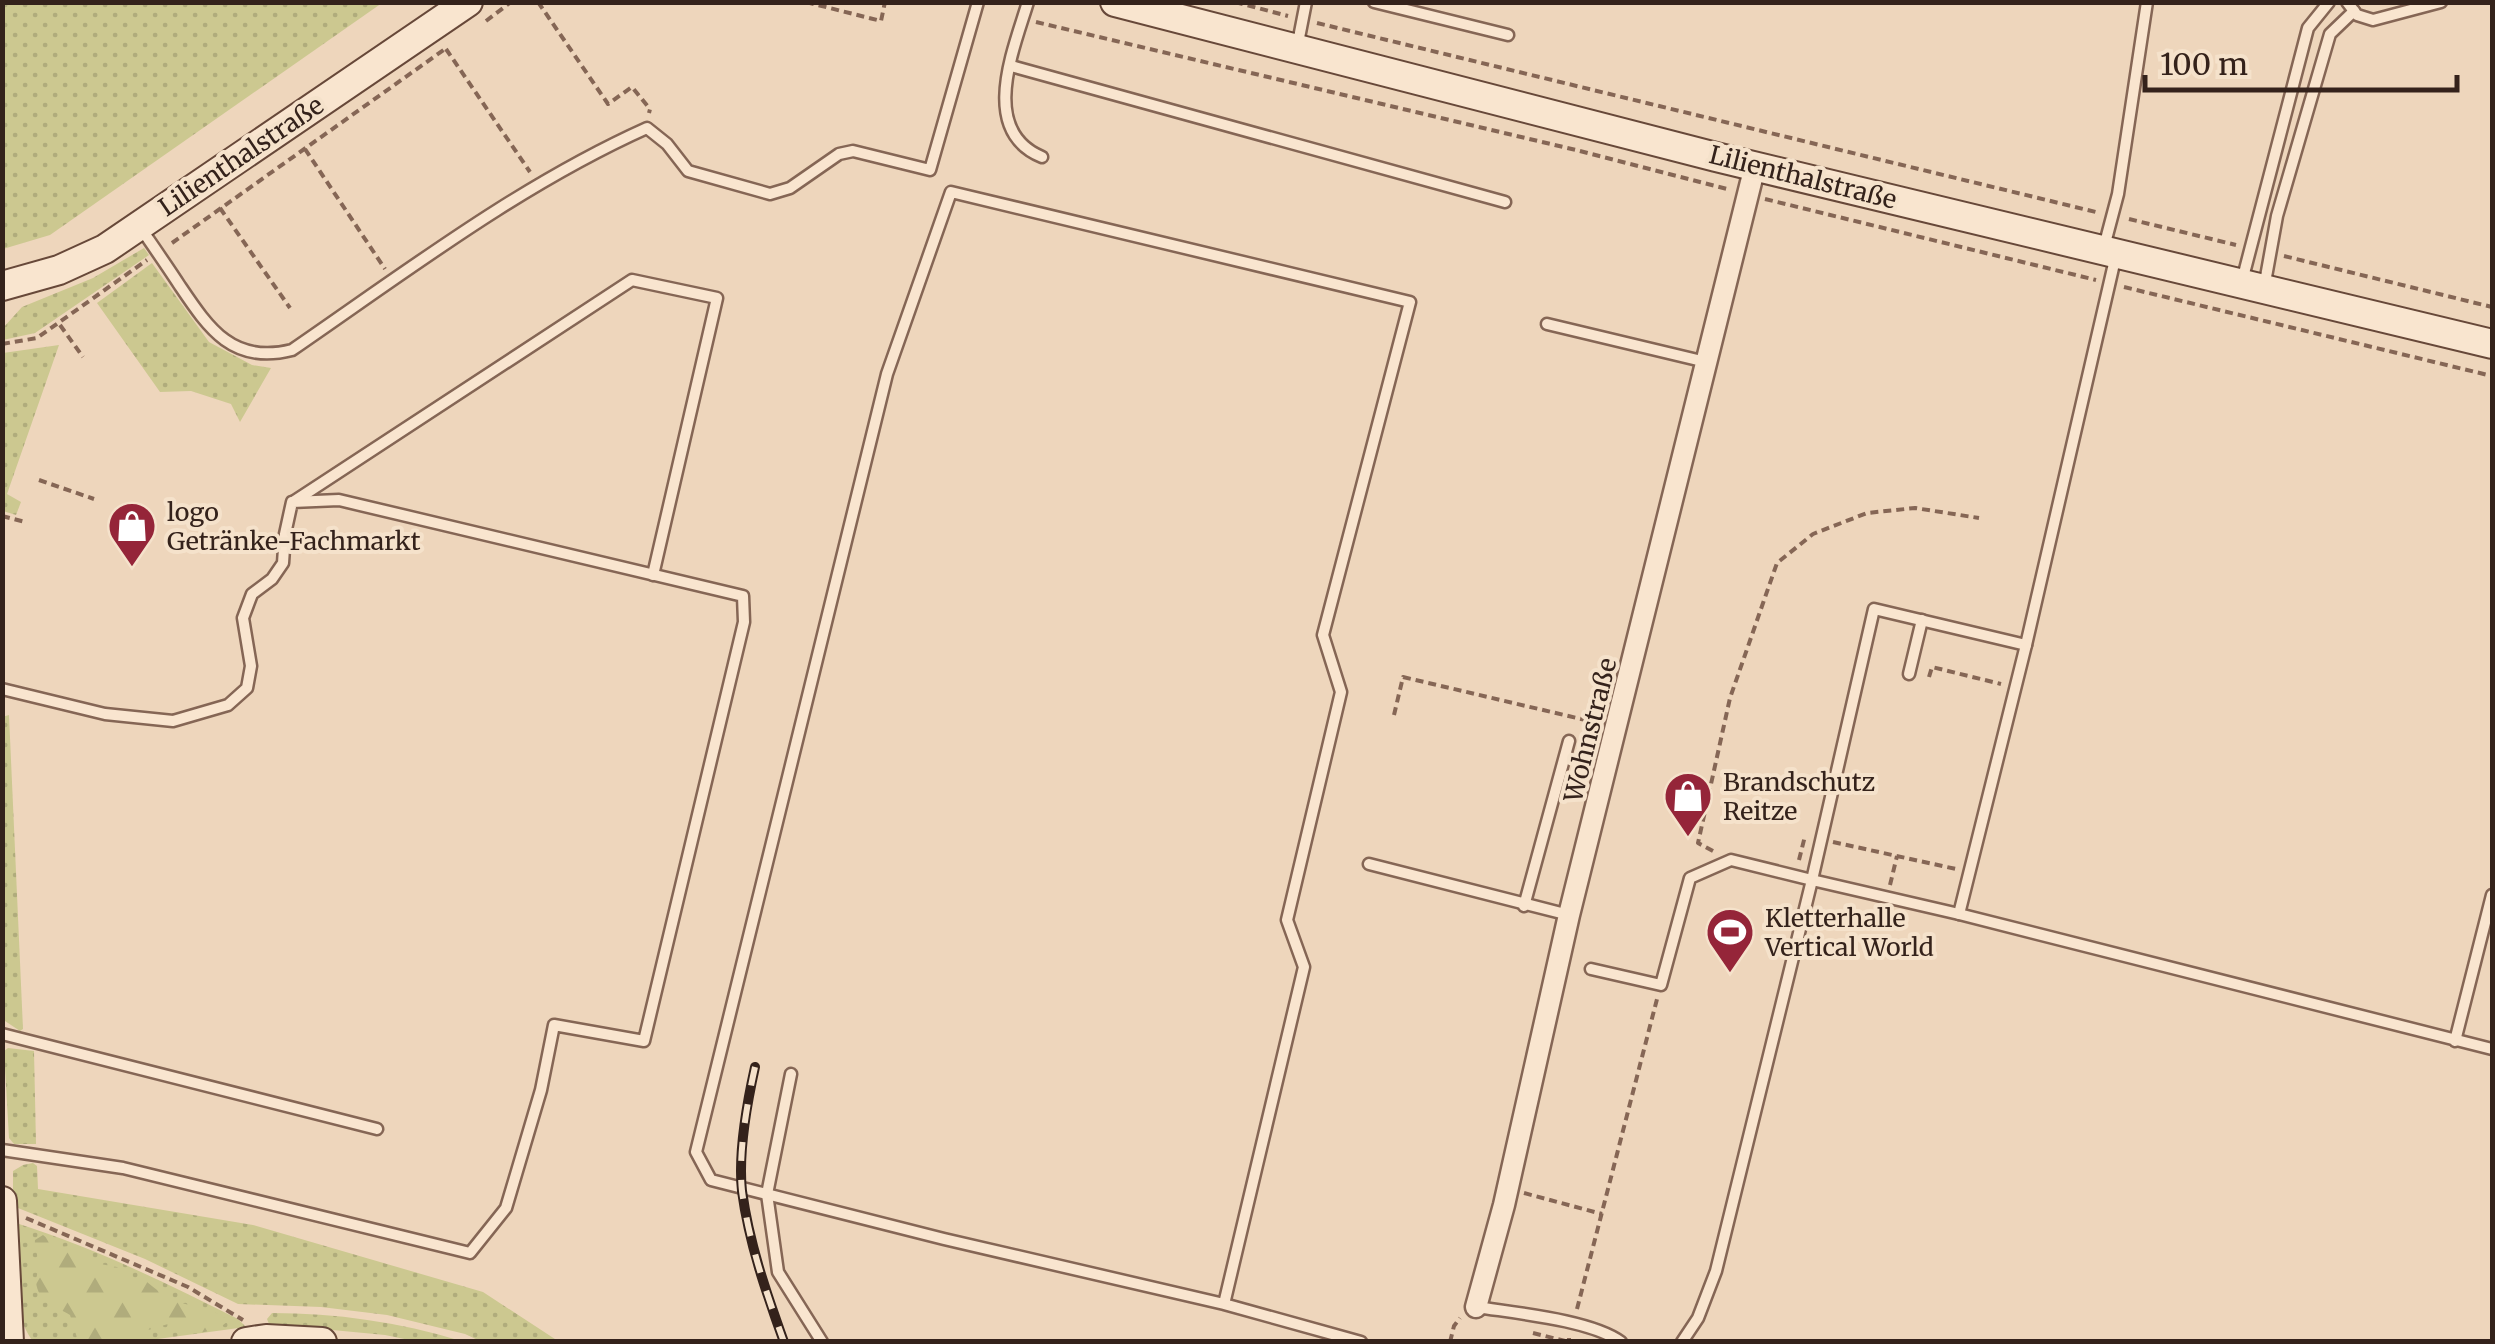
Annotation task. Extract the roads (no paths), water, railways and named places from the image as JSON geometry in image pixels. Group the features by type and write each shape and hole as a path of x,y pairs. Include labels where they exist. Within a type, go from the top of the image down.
{"main road":[{"name":"Lilienthalstraße","path":"1115,2 1756,166 2492,344"},
{"name":"Lilienthalstraße","path":"2,286 59,270 105,249 477,12"},
{"path":"2,1200 9,1342"},
{"path":"256,1340 322,1342"}],"street":[{"name":"Wohnstraße","path":"1476,1307 1504,1206 1569,915 1756,166"}],"lane":[{"path":"139,226 203,320 219,337 242,350 271,356 292,350 539,184 596,151 647,128 667,144 688,171 770,194 790,188 839,154 853,151 930,170 978,2"},
{"path":"1028,2 1005,91 1007,123 1021,146 1042,158"},
{"path":"1296,49 1306,2"},
{"path":"1374,2 1508,35"},
{"path":"1959,914 2109,283 2112,216 2147,2"},
{"path":"2253,286 2250,248 2308,28 2328,2"},
{"path":"2253,286 2269,252 2330,34 2350,7 2357,15 2373,20 2441,2"},
{"path":"1010,66 1505,202"},
{"path":"1224,1304 1304,967 1287,920 1341,692 1323,634 1410,302 951,192 887,374 696,1152 710,1180 1224,1304 1361,1342"},
{"path":"2,690 106,714 173,721 228,705 247,688 251,666 242,618 252,594 272,579 283,563 292,502 632,280 717,298 653,575"},
{"path":"1547,324 1707,362"},
{"path":"2,1150 123,1168 470,1253 506,1208 541,1090 554,1025 644,1042 744,622 743,596 338,500 292,502"},
{"path":"1682,1342 1698,1318 1716,1270 1822,840 1874,609 2026,645"},
{"path":"1909,674 1922,620"},
{"path":"1524,906 1569,742"},
{"path":"1591,970 1661,985 1690,878 1730,860 2492,1049"},
{"path":"1369,864 1569,915"},
{"path":"2455,1040 2492,895"},
{"path":"2,1034 377,1129"},
{"path":"791,1074 768,1194 778,1272 822,1342"},
{"path":"1476,1307 1573,1324 1610,1334 1621,1342"}],"railway":[{"path":"755,1067 742,1145 742,1191 754,1248 784,1342"}],"place":[{"name":"logo Getränke-Fachmarkt","path":"132,568"},
{"name":"Brandschutz Reitze","path":"1688,838"},
{"name":"Kletterhalle Vertical World","path":"1730,974"}]}
